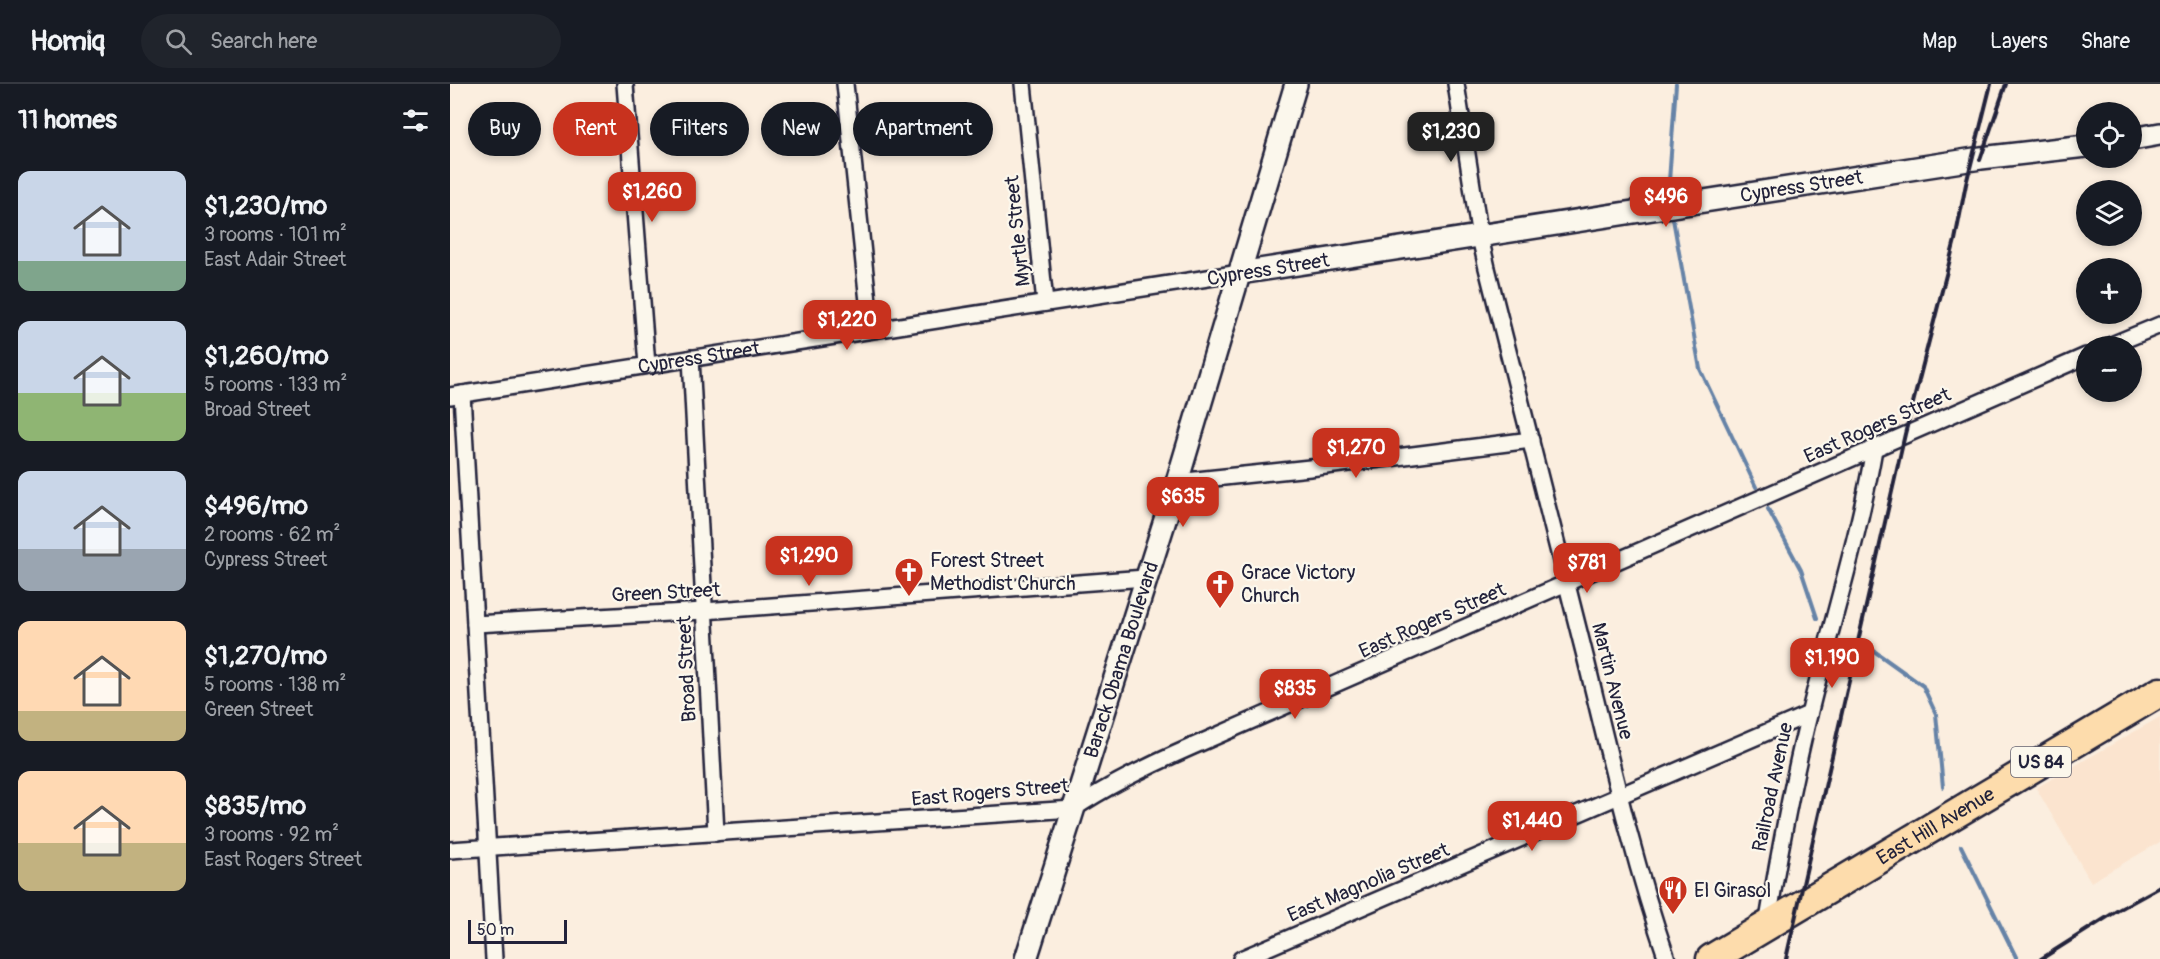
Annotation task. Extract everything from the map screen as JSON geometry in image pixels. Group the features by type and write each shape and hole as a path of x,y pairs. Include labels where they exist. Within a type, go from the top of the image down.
{"highway":[{"name":"East Hill Avenue","path":"1711,959 2160,692"}],"main road":[{"name":"Barack Obama Boulevard","path":"1026,959 1177,482 1296,84"},
{"path":"2142,137 2160,134"},
{"name":"Cypress Street","path":"1240,273 1981,158 2076,147"}],"street":[{"path":"624,84 647,365"},
{"path":"845,84 871,330"},
{"name":"Myrtle Street","path":"1023,84 1045,303"},
{"name":"Martin Avenue","path":"1456,84 1480,237 1620,797 1648,902 1668,959"},
{"name":"Cypress Street","path":"456,395 1240,273"},
{"path":"2133,336 2160,325"},
{"name":"Broad Street","path":"691,358 716,833"},
{"name":"East Rogers Street","path":"450,850 1073,809 1100,791 1145,768 2076,360"},
{"path":"456,395 475,624 494,959"},
{"path":"1177,482 1531,440"},
{"name":"Railroad Avenue","path":"1767,926 1780,848 1809,714 1867,490 1874,448"},
{"name":"Green Street","path":"475,624 704,611 1145,578"},
{"name":"East Magnolia Street","path":"1241,959 1809,714"}],"shaded area":[{"path":"2160,717 2160,842 2091,882 2036,788"}],"waterway":[{"path":"1668,195 1676,84"},
{"path":"1673,219 1700,369 1756,487"},
{"path":"1768,509 1801,570 1817,618"},
{"path":"1874,651 1923,686 1936,714 1943,787"},
{"path":"1961,846 2017,959"}],"railway":[{"path":"1786,959 1905,434 1955,240 1966,184 1991,84"},
{"path":"1980,160 2006,84"},
{"path":"2041,959 2120,909 2160,887"}],"place":[{"name":"Forest Street Methodist Church","path":"909,598"},
{"name":"Grace Victory Church","path":"1220,610"},
{"name":"El Girasol","path":"1673,916"}]}
